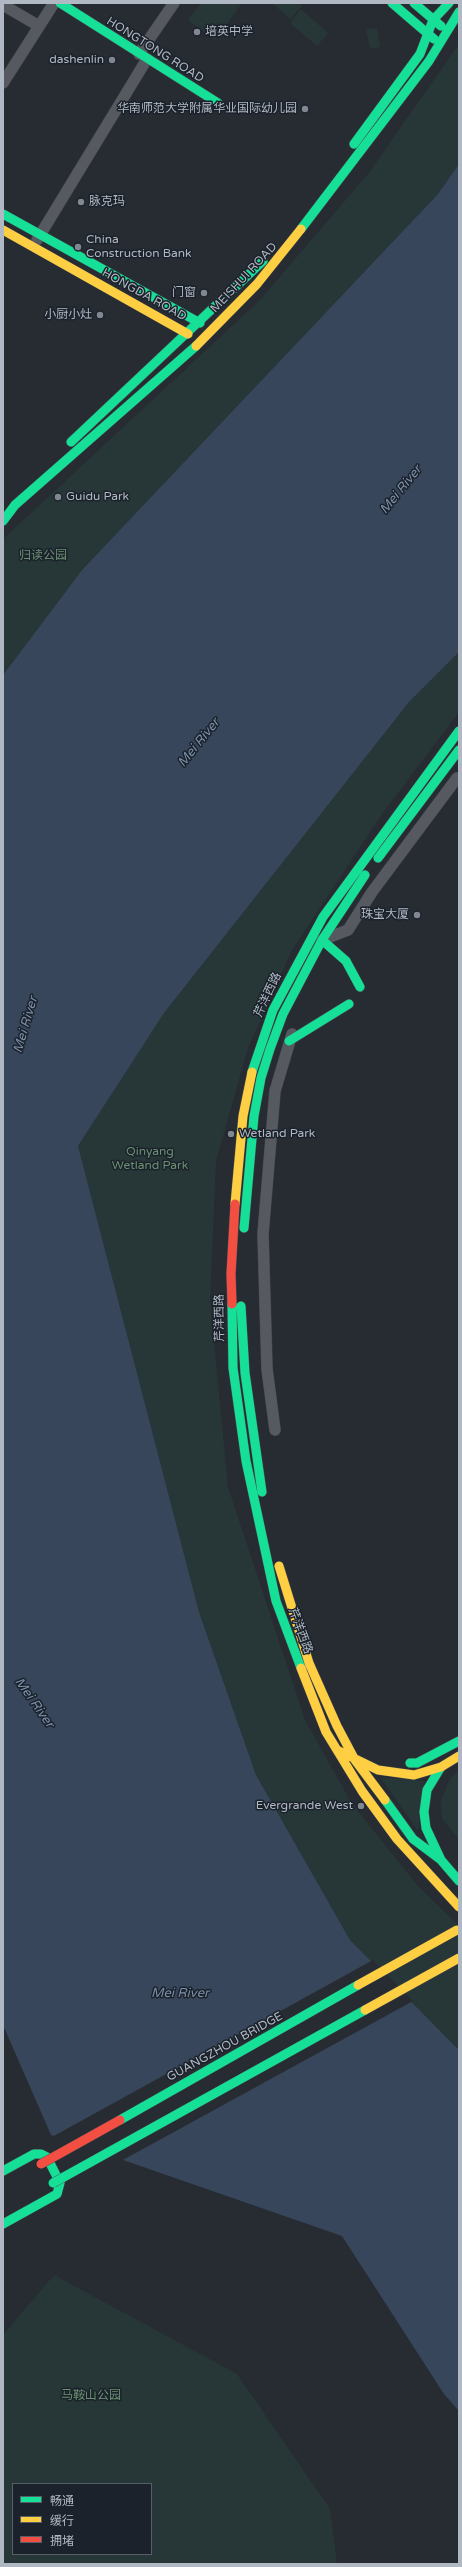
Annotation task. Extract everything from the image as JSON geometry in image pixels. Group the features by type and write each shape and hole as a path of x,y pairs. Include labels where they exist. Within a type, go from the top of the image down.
{"main road":[{"name":"HONGTONG ROAD","path":"60,3 218,103"},
{"path":"392,3 440,44"},
{"path":"414,3 446,31"},
{"name":"MEISHUI ROAD","path":"3,507 256,270 286,235 420,54 433,20 449,3"},
{"name":"MEISHUI ROAD","path":"3,521 15,505 196,346 257,284 326,198 440,44 446,31 459,12"},
{"name":"HONGDA ROAD","path":"3,214 200,323"},
{"name":"HONGDA ROAD","path":"3,230 188,334"},
{"name":"芹洋西路","path":"459,731 351,877 298,960 273,1010 259,1046 248,1084 238,1149 231,1274 233,1368 246,1461 276,1601 326,1732 336,1750 362,1792 397,1839 459,1907"},
{"name":"芹洋西路","path":"459,750 361,880 322,940 283,1014 261,1078 254,1116 240,1265 244,1374 263,1494 282,1581 309,1664 355,1760 413,1839 441,1860 459,1881"},
{"path":"322,940 346,960 350,972 360,987"},
{"path":"291,1035 349,1004"},
{"path":"344,1739 357,1746"},
{"path":"393,1762 400,1764 417,1763 459,1741"},
{"path":"336,1750 378,1770 396,1774 414,1775 441,1767 459,1756"},
{"path":"441,1767 427,1790 424,1812 426,1828 441,1860"},
{"name":"GUANGZHOU BRIDGE","path":"35,2168 459,1930"},
{"path":"47,2186 459,1958"},
{"path":"3,2171 34,2154 41,2154 48,2157 60,2183 57,2194 3,2224"}],"street":[{"path":"3,83 54,3"},
{"path":"33,247 174,3"},
{"path":"3,5 39,26"},
{"path":"322,940 348,930 372,892 457,778"},
{"path":"275,1430 267,1369 263,1234 275,1091 291,1035"}],"green space":[{"path":"201,3 242,3 215,40 188,20"},
{"path":"272,3 298,3 302,6 290,19"},
{"path":"301,9 328,33 317,46 290,23"},
{"path":"377,28 380,47 370,49 366,29"},
{"name":"归读公园","path":"459,44 459,164 438,194 82,570 3,675 3,539 259,301 368,174"},
{"name":"Qinyang Wetland Park","path":"459,652 459,712 382,814 292,950 248,1048 216,1161 210,1301 228,1487 305,1720 352,1804 418,1886 459,1926 459,2050 350,1940 256,1775 199,1612 78,1146 164,1013 409,702"},
{"path":"459,1771 459,1840 442,1819 441,1801 450,1778"},
{"path":"380,1777 425,1781 418,1831"},
{"name":"马鞍山公园","path":"54,2275 237,2374 330,2509 337,2564 3,2564 3,2335"}],"water":[{"name":"Mei River","path":"459,164 459,652 409,702 164,1013 78,1146 199,1612 256,1775 350,1940 459,2050 459,2411 444,2394 342,2236 51,2135 3,2025 3,675 82,570 438,194"}],"pier":[{"path":"373,1960 413,2001 121,2161 52,2137"}],"traffic: fast":[{"path":"60,3 218,103"},
{"path":"392,3 434,39"},
{"path":"414,3 441,26"},
{"path":"354,144 420,54 433,20 449,3"},
{"path":"301,229 429,61 459,12"},
{"path":"3,214 200,323"},
{"path":"71,442 263,261"},
{"path":"3,521 15,505 196,346"},
{"path":"252,1072 273,1010 323,917 459,731"},
{"path":"378,858 459,750"},
{"path":"244,1228 254,1116 261,1078 270,1049 283,1014 322,940 365,875"},
{"path":"322,940 346,961 360,987"},
{"path":"289,1041 349,1004"},
{"path":"232,1304 233,1368 246,1461 276,1601 301,1668"},
{"path":"241,1306 245,1373 262,1492"},
{"path":"410,1763 417,1763 459,1741"},
{"path":"441,1767 427,1790 424,1812 426,1828 441,1860"},
{"path":"385,1800 413,1839 441,1860 459,1881"},
{"path":"120,2120 358,1985"},
{"path":"53,2183 365,2010"},
{"path":"3,2171 34,2154 41,2154 47,2157 60,2183 57,2194 3,2224"}],"traffic: slow":[{"path":"196,346 257,284 301,229"},
{"path":"3,230 188,334"},
{"path":"235,1204 243,1116 252,1072"},
{"path":"279,1566 309,1663 337,1726 355,1760 385,1800"},
{"path":"301,1668 326,1732 362,1791 397,1839 459,1907"},
{"path":"337,1750 378,1770 414,1775 441,1767 459,1756"},
{"path":"358,1985 457,1930"},
{"path":"365,2010 459,1958"}],"traffic: jam":[{"path":"232,1304 231,1274 235,1204"},
{"path":"41,2164 120,2120"}],"place":[{"name":"培英中学","path":"197,32"},
{"name":"dashenlin","path":"112,60"},
{"name":"华南师范大学附属华业国际幼儿园","path":"305,109"},
{"name":"脉克玛","path":"81,202"},
{"name":"China Construction Bank","path":"78,247"},
{"name":"门窗","path":"204,293"},
{"name":"小厨小灶","path":"100,315"},
{"name":"Guidu Park","path":"58,497"},
{"name":"珠宝大厦","path":"417,915"},
{"name":"Wetland Park","path":"231,1134"},
{"name":"Evergrande West","path":"361,1806"}]}
